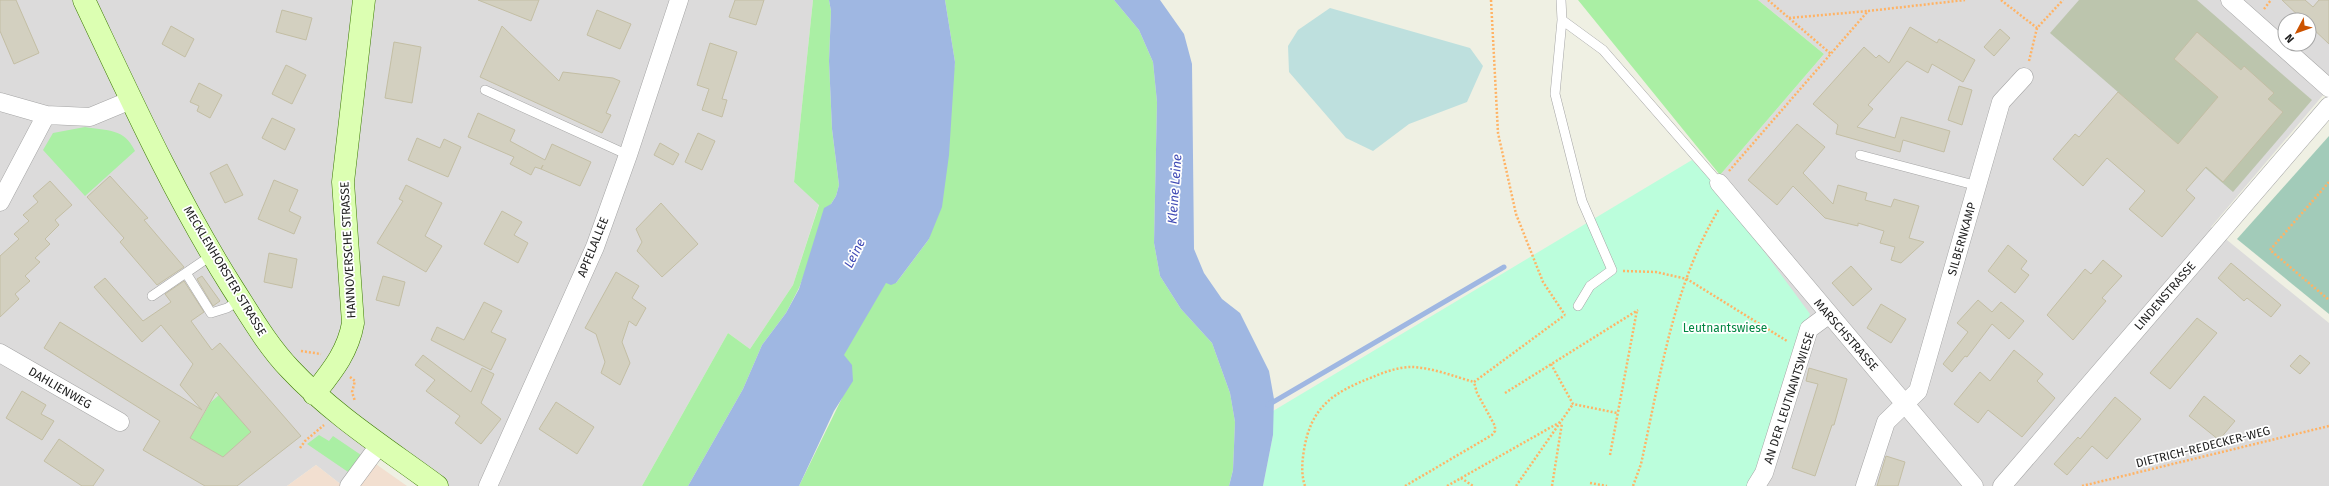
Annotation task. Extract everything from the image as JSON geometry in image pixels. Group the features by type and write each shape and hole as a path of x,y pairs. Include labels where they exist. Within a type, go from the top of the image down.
{"main road":[{"name":"MECKLENHORSTER STRASSE","path":"84,0 174,188 212,255 266,339 289,368 314,394 433,483"},
{"name":"HANNOVERSCHE STRASSE","path":"314,394 342,357 350,338 353,322 343,182 364,0"}],"street":[{"name":"APFELALLEE","path":"488,486 595,247 628,155 679,0"},
{"path":"2230,0 2329,88"},
{"name":"SILBERNKAMP","path":"1865,486 1886,422 1918,391 2001,102 2024,77"},
{"path":"0,102 46,115 90,116 131,100"},
{"name":"LINDENSTRASSE","path":"2002,486 2329,106"},
{"path":"0,202 46,115"},
{"name":"MARSCHSTRASSE","path":"1723,189 1974,486"},
{"name":"AN DER LEUTNANTSWIESE","path":"1756,486 1764,473 1809,329 1828,315"},
{"name":"DAHLIENWEG","path":"0,353 120,422"},
{"path":"349,486 380,444"}],"lane":[{"path":"1561,0 1562,20 1555,94 1582,201 1612,270 1590,286 1578,306"},
{"path":"1562,20 1603,50 1723,189"},
{"path":"485,90 628,155"},
{"path":"1860,155 1978,186"},
{"path":"152,296 212,255"},
{"path":"186,273 211,313 226,308 240,300"}],"path":[{"path":"1491,0 1498,133 1516,214 1543,282 1565,315"},
{"path":"1768,0 1831,54"},
{"path":"1789,18 1965,0"},
{"path":"2001,0 2037,28"},
{"path":"2024,77 2037,28 2063,0"},
{"path":"1634,486 1641,464 1671,326 1687,279 1723,189 1831,54 1868,11"},
{"path":"2329,182 2270,250 2329,300"},
{"path":"1612,270 1656,272 1687,279 1802,351"},
{"path":"1305,486 1302,470 1307,430 1315,415 1324,404 1337,395 1385,372 1411,367 1474,382 1578,306"},
{"path":"1505,393 1638,310 1610,455"},
{"path":"1551,364 1573,404 1617,413"},
{"path":"1405,486 1492,435 1496,431 1495,426 1477,393 1474,382"},
{"path":"1516,486 1573,404"},
{"path":"1447,486 1562,421"},
{"path":"1552,486 1562,421"},
{"path":"300,448 305,441 325,424"},
{"name":"DIETRICH-REDECKER-WEG","path":"2082,486 2329,426"},
{"path":"1462,478 1473,486"},
{"path":"1590,483 1607,486"}],"shaded area":[{"path":"0,0 813,0 794,182 819,204 793,285 750,349 728,333 642,486 448,486 381,438 343,486 316,465 287,486 0,486"},
{"path":"1758,0 2329,0 2329,88 2211,227 2329,323 2329,486 1753,486 1716,186 1720,175 1824,54"},
{"path":"2079,0 2197,0 2312,100 2233,192 2050,33"},
{"path":"1330,8 1470,48 1483,66 1467,102 1409,124 1373,151 1346,138 1289,72 1288,46 1298,30"},
{"path":"2329,136 2329,314 2237,239"},
{"path":"367,457 380,467 407,486 345,486"},
{"path":"316,465 343,486 287,486"}],"green space":[{"path":"813,0 829,0 831,11 829,61 832,129 839,185 836,196 831,204 799,288 786,313 762,345 743,389 688,486 642,486 728,333 750,349 793,285 819,205 794,182"},
{"path":"945,0 1114,0 1139,30 1153,62 1157,102 1154,243 1160,276 1181,309 1212,343 1230,393 1235,422 1233,470 1229,486 799,486 842,398 843,355 886,282 896,283 929,239 955,62"},
{"path":"1578,0 1758,0 1824,54 1720,175"},
{"path":"85,127 108,130 120,134 126,138 135,151 85,196 43,150 53,133"},
{"name":"Leutnantswiese","path":"1692,160 1716,186 1810,314 1753,486 1263,486 1273,435 1273,411"},
{"path":"219,395 251,432 223,457 190,438 211,402"},
{"path":"319,435 329,441 333,436 364,457 351,474 307,444"}],"water":[{"name":"Leine","path":"829,0 945,0 955,62 949,155 942,207 929,239 896,283 891,285 886,283 844,355 852,365 853,381 834,411 799,486 688,486 743,389 762,345 786,313 799,289 824,208 831,204 836,196 839,185 832,129 829,61 831,11"},
{"name":"Kleine Leine","path":"1114,0 1160,0 1184,34 1192,64 1194,249 1204,273 1222,299 1240,313 1269,371 1274,399 1273,435 1263,486 1229,486 1233,470 1235,422 1230,393 1212,343 1181,309 1160,276 1154,243 1157,102 1153,62 1139,30"}],"building":[{"path":"0,0 16,0 39,53 14,64 0,31"},
{"path":"478,0 539,0 531,21"},
{"path":"735,0 764,0 756,25 729,17"},
{"path":"2282,0 2305,0 2313,7 2319,0 2329,0 2329,44 2317,33 2317,12 2295,12"},
{"path":"282,10 312,18 306,40 276,32"},
{"path":"597,10 631,24 620,49 587,35"},
{"path":"171,26 194,39 185,57 162,44"},
{"path":"502,26 559,81 563,72 613,78 620,81 606,113 611,115 602,133 480,77"},
{"path":"1910,27 1937,43 1939,39 1975,60 1963,82 1932,64 1928,73 1907,61 1868,105 1873,109 1857,127 1895,138 1901,117 1950,131 1944,152 1903,140 1900,152 1836,134 1838,125 1813,104 1864,47 1876,58 1879,55 1889,63"},
{"path":"2000,29 2010,38 1994,56 1984,47"},
{"path":"2197,32 2241,70 2244,66 2274,93 2268,99 2283,112 2223,182 2206,167 2186,190 2195,198 2162,237 2129,209 2145,191 2107,158 2083,186 2053,159 2075,134 2079,137 2118,92 2178,144 2218,97 2174,59"},
{"path":"394,42 421,47 412,103 385,98"},
{"path":"710,43 737,52 722,99 727,100 722,117 702,110 709,89 697,85"},
{"path":"286,65 306,75 292,104 272,94"},
{"path":"199,83 222,95 210,118 197,111 199,106 190,102"},
{"path":"1959,86 1972,90 1962,125 1948,120"},
{"path":"478,113 515,130 510,141 545,160 552,144 591,162 580,186 535,167 531,175 510,164 514,157 468,137"},
{"path":"272,118 295,129 285,150 262,138"},
{"path":"1797,124 1825,147 1803,173 1833,204 1838,185 1867,193 1865,200 1891,207 1894,199 1919,206 1909,238 1924,242 1901,263 1891,260 1895,247 1880,243 1884,231 1858,223 1858,226 1825,218 1793,186 1777,205 1748,180"},
{"path":"698,133 715,141 702,170 685,162"},
{"path":"417,138 440,148 444,139 461,147 448,177 408,160"},
{"path":"660,143 679,154 673,165 654,155"},
{"path":"227,164 243,195 225,203 210,173"},
{"path":"110,176 148,218 144,220 184,267 157,285 120,242 124,238 87,197"},
{"path":"274,180 298,190 289,211 301,217 294,234 258,219"},
{"path":"50,181 72,205 55,220 59,225 45,239 50,244 35,258 40,262 25,276 30,281 15,294 19,299 0,317 0,256 19,239 14,234 29,221 23,215 38,202 33,196"},
{"path":"406,185 442,203 425,236 442,246 426,272 377,243 403,201 399,199"},
{"path":"661,203 698,244 662,277 637,251 642,242 636,229"},
{"path":"502,211 522,222 514,235 528,243 518,263 484,244"},
{"path":"2008,245 2027,261 2021,269 2029,275 2015,293 1988,271"},
{"path":"269,253 297,259 292,288 264,282"},
{"path":"2103,260 2122,276 2102,298 2106,301 2073,340 2047,315 2085,269 2091,274"},
{"path":"2231,263 2281,305 2271,317 2247,298 2244,301 2218,278"},
{"path":"1851,266 1872,289 1853,306 1832,283"},
{"path":"616,272 639,286 632,298 646,308 636,326 629,321 622,342 630,363 620,385 601,373 605,362 596,334 585,328"},
{"path":"202,276 220,301 213,306 197,279"},
{"path":"383,276 405,282 399,306 376,300"},
{"path":"105,278 143,321 171,302 165,294 184,281 204,312 191,321 212,350 220,343 301,436 237,486 205,486 143,450 160,421 44,348 60,322 202,410 180,385 193,364 161,325 142,342 94,287","holes":["216,392 251,432 223,457 190,438"]},
{"path":"1978,300 1992,312 2001,302 2024,321 2009,339 1992,324 1967,357 1965,356 1952,372 1943,364 1968,332 1957,323"},
{"path":"484,302 502,311 491,332 506,339 491,370 431,340 437,327 464,340"},
{"path":"1881,304 1906,319 1891,343 1867,328"},
{"path":"2197,318 2217,333 2170,389 2150,373"},
{"path":"2014,350 2043,374 2037,381 2055,398 2022,437 1988,410 1978,423 1954,404 1980,372 1990,381"},
{"path":"423,355 471,392 482,368 494,374 481,403 501,419 481,444 455,423 460,416 426,391 435,380 415,365"},
{"path":"2300,355 2310,363 2300,374 2290,366"},
{"path":"1809,368 1847,379 1834,425 1832,425 1815,476 1792,468 1818,384 1806,381"},
{"path":"22,391 46,405 41,414 54,421 42,440 6,418"},
{"path":"2204,396 2235,421 2219,440 2189,416"},
{"path":"2115,397 2141,419 2107,459 2092,446 2067,475 2054,464 2078,437 2080,439"},
{"path":"556,402 594,427 577,454 539,429"},
{"path":"59,439 104,470 93,486 82,486 44,461"},
{"path":"1886,456 1905,462 1898,486 1877,486"}],"waterway":[{"path":"1268,405 1504,267"}]}
